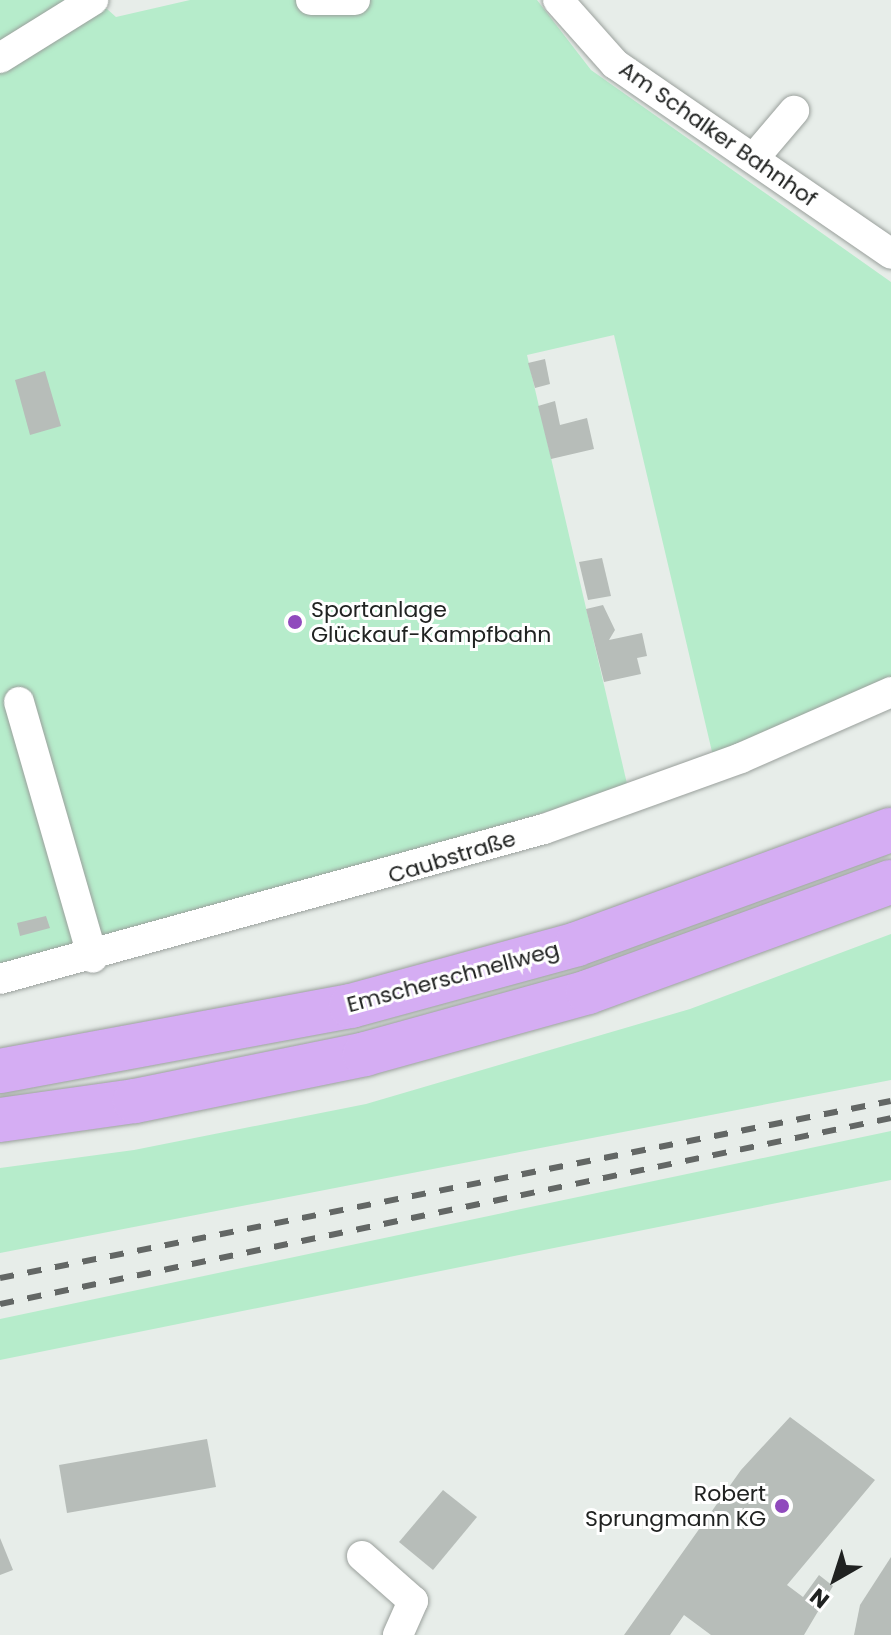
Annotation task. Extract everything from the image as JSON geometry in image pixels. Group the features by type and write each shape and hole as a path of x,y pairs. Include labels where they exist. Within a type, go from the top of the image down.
{"highway":[{"name":"Emscherschnellweg","path":"0,1071 351,1006 577,944 891,830"},
{"path":"0,1120 135,1101 365,1054 588,992 891,882"}],"street":[{"path":"0,58 93,0"},
{"path":"311,0 355,0"},
{"name":"Am Schalker Bahnhof","path":"558,0 615,64 891,254"},
{"path":"754,158 794,111"},
{"name":"Caubstraße","path":"0,979 93,958 544,829 741,758 891,692"},
{"path":"19,702 93,958"},
{"path":"362,1556 413,1601 398,1635"}],"green space":[{"path":"0,0 97,0 116,17 190,0 537,0 591,70 891,282 891,679 713,756 614,335 527,355 628,788 0,971"},
{"path":"891,934 891,1080 0,1253 0,1168 134,1150 366,1104 690,1009"},
{"path":"891,1131 891,1180 0,1360 0,1319"}],"building":[{"path":"545,359 550,384 535,388 528,363"},
{"path":"45,371 61,426 30,435 15,380"},
{"path":"555,401 560,425 587,418 594,449 551,459 538,406"},
{"path":"602,558 611,596 588,600 579,562"},
{"path":"603,605 615,630 609,640 642,633 647,656 637,658 641,674 604,682 586,609"},
{"path":"46,916 50,928 20,936 17,923"},
{"name":"Robert Sprungmann KG","path":"790,1417 875,1480 787,1585 803,1597 819,1575 833,1586 804,1635 711,1635 684,1615 670,1635 624,1635 741,1470"},
{"path":"207,1439 216,1487 67,1513 59,1465"},
{"path":"443,1490 477,1517 433,1570 399,1542"},
{"path":"0,1538 13,1570 0,1575"},
{"path":"891,1557 891,1635 854,1635 860,1605"}],"railway":[{"path":"0,1278 891,1101"},
{"path":"0,1304 891,1118"}],"place":[{"name":"Sportanlage Glückauf-Kampfbahn","path":"295,622"},
{"name":"Robert Sprungmann KG","path":"782,1506"}]}
